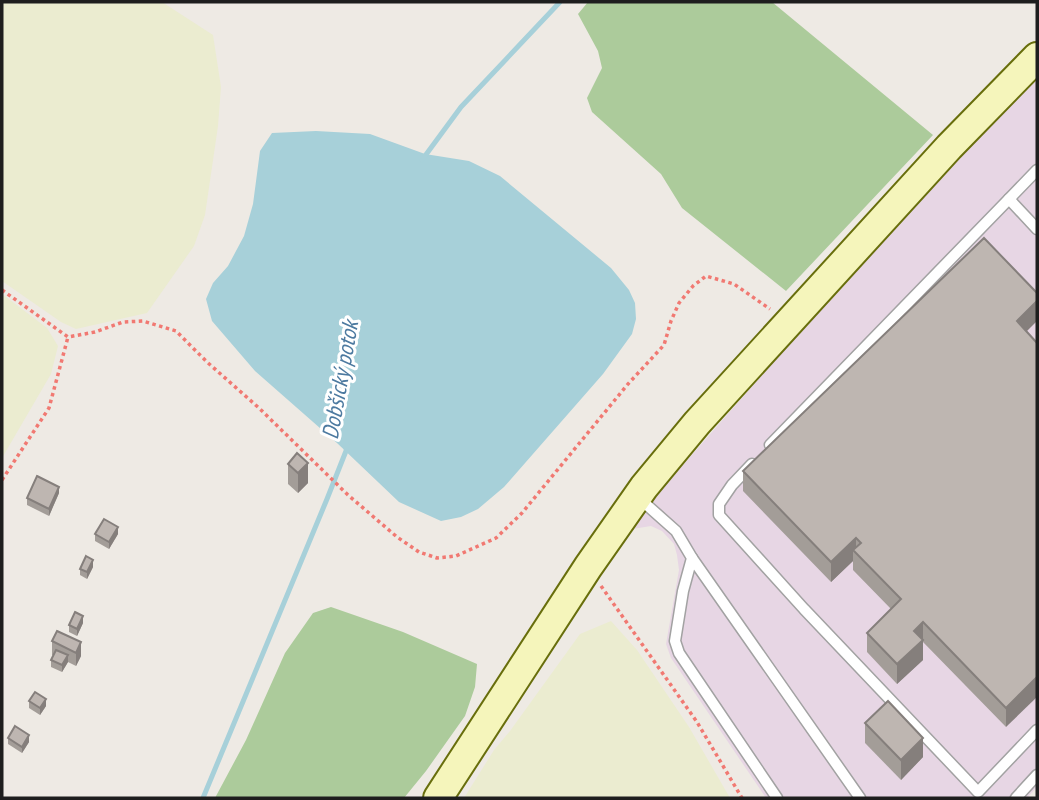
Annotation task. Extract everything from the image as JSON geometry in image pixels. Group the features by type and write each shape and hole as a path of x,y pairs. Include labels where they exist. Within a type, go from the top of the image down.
{"main road":[{"path":"438,798 588,567 637,497 697,423 949,147 1037,57"}],"lane":[{"path":"1037,170 732,485 719,504 719,515 974,795 1037,730"},
{"path":"1009,199 1037,229"},
{"path":"637,497 676,531 692,558 860,798"},
{"path":"692,558 683,591 675,641 679,653 777,798"},
{"path":"1016,798 1037,775"}],"path":[{"path":"2,290 68,337 95,332 123,322 143,321 176,331 348,495 397,537 419,552 437,558 456,556 496,538 522,513 628,384 664,345 680,303 693,286 706,276 734,284 790,321"},
{"path":"2,480 49,408 68,337"},
{"path":"588,567 697,722 742,798"}],"shaded area":[{"path":"1037,77 1037,787 1027,798 766,798 671,658 666,644 679,570 674,544 662,531 651,526 626,530 783,351"}],"green space":[{"path":"2,2 162,2 213,35 221,87 205,215 194,246 147,313 76,329 61,322 2,281"},
{"path":"588,2 772,2 933,135 786,291 682,208 661,174 592,112 587,98 602,68 598,51 578,14"},
{"path":"2,294 47,328 58,346 51,374 2,458"},
{"path":"331,607 403,632 477,664 475,687 465,716 404,798 215,798 246,740 285,653 313,613"},
{"path":"611,621 637,650 689,727 730,798 464,798 494,750 580,634"}],"water":[{"path":"316,131 370,134 425,154 469,161 500,176 611,268 629,290 635,303 636,319 632,334 603,374 504,487 478,509 461,517 441,521 399,502 255,371 212,321 206,299 213,283 228,266 244,236 253,204 260,151 272,133"}],"building":[{"path":"984,238 1037,293 1037,301 1017,321 1037,343 1037,677 1006,708 923,622 914,631 923,640 897,664 867,633 901,599 853,550 861,543 856,538 831,562 743,471"},
{"path":"297,453 308,463 298,473 288,464"},
{"path":"37,476 59,487 49,509 27,498"},
{"path":"104,519 118,527 109,542 95,534"},
{"path":"86,556 93,560 87,572 80,569"},
{"path":"75,612 83,616 77,629 69,625"},
{"path":"57,631 81,642 76,653 52,641"},
{"path":"56,650 68,655 62,665 51,660"},
{"path":"35,692 46,699 40,708 29,701"},
{"path":"888,701 923,738 901,760 865,723"},
{"path":"15,726 29,735 22,747 8,738"}],"waterway":[{"name":"Dobšický potok","path":"422,160 461,107 560,2"},
{"name":"Dobšický potok","path":"203,798 347,445"}]}
